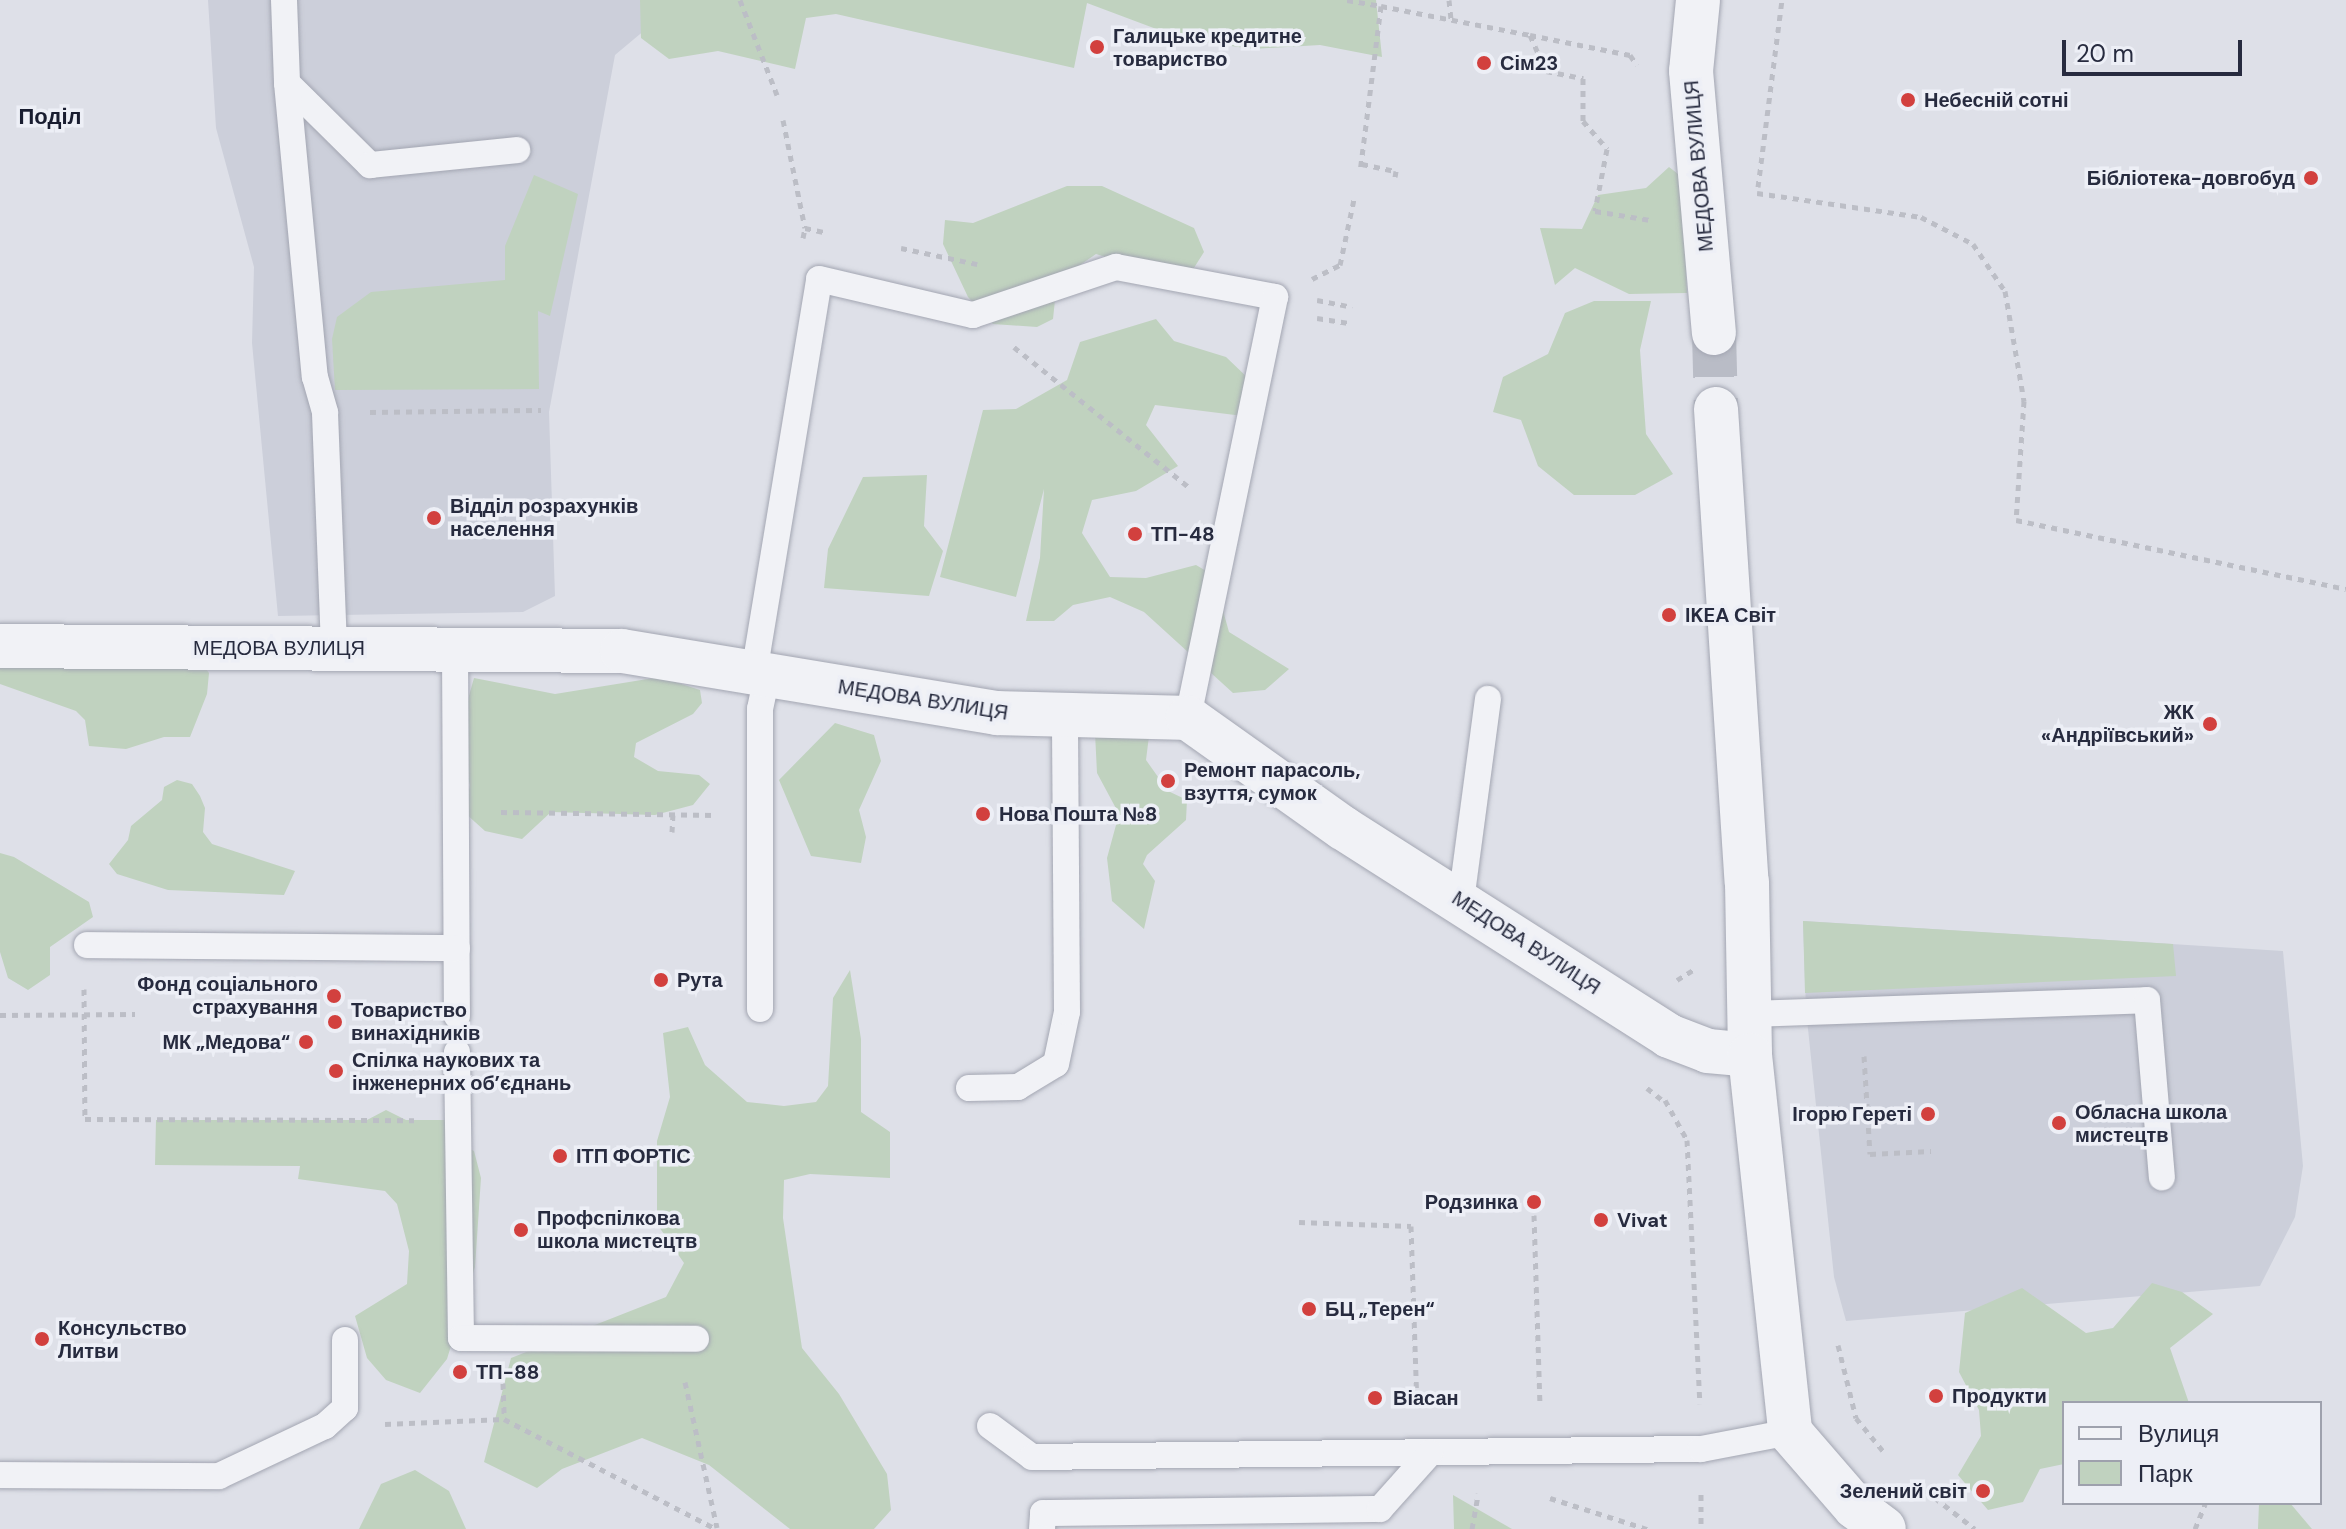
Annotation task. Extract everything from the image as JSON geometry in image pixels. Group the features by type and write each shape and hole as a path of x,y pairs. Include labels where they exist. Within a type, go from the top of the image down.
{"street":[{"name":"МЕДОВА ВУЛИЦЯ","path":"1698,0 1691,71 1714,333"},
{"path":"1716,409 1747,882 1750,1034 1790,1432 1861,1522"},
{"name":"МЕДОВА ВУЛИЦЯ","path":"0,646 622,651 997,713 1188,718 1343,828 1669,1036 1708,1051 1750,1034"}],"lane":[{"path":"284,0 287,83 315,377 325,413 334,648"},
{"path":"287,83 370,165 517,150"},
{"path":"760,1009 760,674 819,279 973,315 1116,267 1275,297 1188,718"},
{"path":"455,649 457,1016"},
{"path":"1461,901 1488,699"},
{"path":"969,1088 1018,1087 1056,1064 1067,1012 1065,715"},
{"path":"87,945 457,948"},
{"path":"1750,1034 1861,1010 2147,1000 2162,1177"},
{"path":"457,1052 461,1338 689,1339"},
{"path":"0,1475 219,1476 325,1426 345,1408 345,1340"},
{"path":"990,1426 1032,1457 1701,1449 1790,1432"},
{"path":"1042,1529 1043,1513 1380,1509 1430,1453"}],"path":[{"path":"740,0 777,95"},
{"path":"1347,0 1530,35 1546,71 1583,78 1583,121 1607,149 1595,211 1662,222"},
{"path":"1449,0 1451,19"},
{"path":"1756,205 1782,0"},
{"path":"1360,172 1381,6"},
{"path":"783,120 819,279"},
{"path":"1362,164 1396,171 1395,177"},
{"path":"1757,193 1921,217 1973,244 2005,291 2024,401 2016,520 2346,589"},
{"path":"1275,297 1340,265 1354,199"},
{"path":"1338,304 1352,307"},
{"path":"973,315 1229,519"},
{"path":"1335,321 1349,323"},
{"path":"325,413 541,410"},
{"path":"456,812 760,816"},
{"path":"672,832 673,815"},
{"path":"87,945 82,1014 85,1119 459,1120"},
{"path":"685,981 706,981"},
{"path":"1861,1010 1870,1154 1931,1151"},
{"path":"0,1015 135,1014"},
{"path":"1641,1083 1665,1102"},
{"path":"1534,1215 1540,1404"},
{"path":"1299,1222 1411,1226 1417,1404"},
{"path":"501,1338 504,1419"},
{"path":"689,1339 682,1371 717,1529"},
{"path":"325,1426 504,1419 717,1529"},
{"path":"1478,1489 1491,1490"},
{"path":"1542,1495 1647,1529"},
{"path":"2195,1529 2205,1505"}],"shaded area":[{"path":"208,0 656,0 658,19 615,55 549,412 555,596 523,612 278,616 252,343 254,267 216,128"},
{"name":"Обласна школа мистецтв","path":"1803,921 2283,951 2303,1166 2295,1217 2260,1286 1846,1321 1834,1277 1806,1010"}],"green space":[{"path":"640,0 1376,0 1382,57 1320,45 1252,49 1183,39 1087,3 1074,68 836,14 806,18 795,69 718,51 669,59 641,38"},
{"path":"1669,167 1682,177 1687,293 1629,294 1575,268 1555,285 1540,228 1582,229 1598,195 1646,188"},
{"path":"534,175 578,194 550,316 538,311 539,389 335,390 332,339 337,317 371,292 505,280 505,246"},
{"path":"1067,186 1102,186 1194,228 1204,252 1192,271 1135,266 1096,254 1057,281 1053,319 1037,327 993,324 968,297 943,244 945,220 973,223"},
{"path":"1594,301 1651,301 1640,350 1646,434 1673,474 1635,495 1574,495 1538,466 1521,420 1493,412 1503,377 1548,354 1565,313"},
{"path":"1156,319 1174,341 1226,357 1249,379 1243,416 1155,405 1146,425 1178,466 1136,491 1092,500 1082,533 1110,577 1146,578 1196,565 1213,575 1229,632 1289,669 1265,690 1233,693 1144,612 1110,597 1073,605 1054,621 1026,621 1040,558 1044,489 1016,597 940,577 983,410 1016,409 1067,380 1080,342"},
{"path":"927,475 924,526 943,551 929,596 824,588 828,549 863,477"},
{"path":"0,648 201,662 209,673 207,694 190,737 164,737 126,749 89,746 85,720 76,711 0,684"},
{"path":"660,677 700,690 702,703 693,714 636,743 634,757 658,771 699,775 710,784 693,805 655,815 551,812 522,839 485,831 465,813 470,785 457,738 474,678 555,694"},
{"path":"835,723 874,735 881,761 859,810 866,837 861,863 811,856 779,780"},
{"path":"1150,728 1146,760 1168,791 1187,800 1186,820 1147,855 1143,864 1155,881 1144,929 1112,901 1107,858 1119,814 1097,773 1095,733"},
{"path":"177,780 192,784 200,796 205,808 203,832 212,844 295,871 284,895 168,890 117,874 109,864 128,840 131,826 162,800 164,787"},
{"path":"0,853 14,857 89,902 93,917 50,947 50,975 28,990 8,978 0,952"},
{"path":"1803,921 2173,944 2176,976 1805,993"},
{"path":"850,970 861,1039 861,1112 890,1132 890,1178 810,1174 784,1180 783,1218 802,1348 839,1394 887,1474 891,1510 874,1529 790,1529 709,1465 642,1438 562,1469 537,1488 484,1462 511,1358 666,1297 684,1263 657,1224 657,1141 670,1097 663,1033 688,1027 705,1065 747,1102 784,1106 816,1102 828,1086 833,998"},
{"path":"386,1110 406,1120 459,1120 459,1144 474,1151 481,1178 475,1267 447,1359 420,1393 386,1380 367,1358 355,1316 407,1284 409,1251 397,1204 385,1191 298,1179 300,1166 155,1165 156,1120 367,1120"},
{"path":"2152,1283 2182,1292 2213,1314 2170,1348 2188,1401 2062,1401 2062,1464 2040,1469 2023,1502 1988,1510 1958,1475 1981,1436 1979,1410 1959,1372 1965,1313 2022,1288 2086,1333 2113,1328"},
{"path":"415,1470 449,1491 466,1529 359,1529 381,1484"},
{"path":"1453,1495 1512,1529 1454,1529"},
{"path":"2259,1505 2292,1505 2312,1529 2258,1529"}],"tunnel":[{"path":"1714,333 1716,409"}],"place":[{"name":"Галицьке кредитне товариство","path":"1097,47"},
{"name":"Сім23","path":"1484,63"},
{"name":"Небесній сотні","path":"1908,100"},
{"name":"Бібліотека-довгобуд","path":"2311,178"},
{"name":"Відділ розрахунків населення","path":"434,518"},
{"name":"ТП-48","path":"1135,534"},
{"name":"IKEA Світ","path":"1669,615"},
{"name":"ЖК «Андріївський»","path":"2210,724"},
{"name":"Ремонт парасоль, взуття, сумок","path":"1168,781"},
{"name":"Нова Пошта №8","path":"983,814"},
{"name":"Рута","path":"661,980"},
{"name":"Фонд соціального страхування","path":"334,996"},
{"name":"Товариство винахідників","path":"335,1022"},
{"name":"МК „Медова“","path":"306,1042"},
{"name":"Спілка наукових та інженерних об’єднань","path":"336,1071"},
{"name":"Ігорю Гереті","path":"1928,1114"},
{"name":"Обласна школа мистецтв","path":"2059,1123"},
{"name":"ІТП ФОРТІС","path":"560,1156"},
{"name":"Родзинка","path":"1534,1202"},
{"name":"Vivat","path":"1601,1220"},
{"name":"Профспілкова школа мистецтв","path":"521,1230"},
{"name":"БЦ „Терен“","path":"1309,1309"},
{"name":"Консульство Литви","path":"42,1339"},
{"name":"ТП-88","path":"460,1372"},
{"name":"Продукти","path":"1936,1396"},
{"name":"Віасан","path":"1375,1398"},
{"name":"Зелений світ","path":"1983,1491"}],"district":[{"name":"Поділ","path":"50,117"}]}
